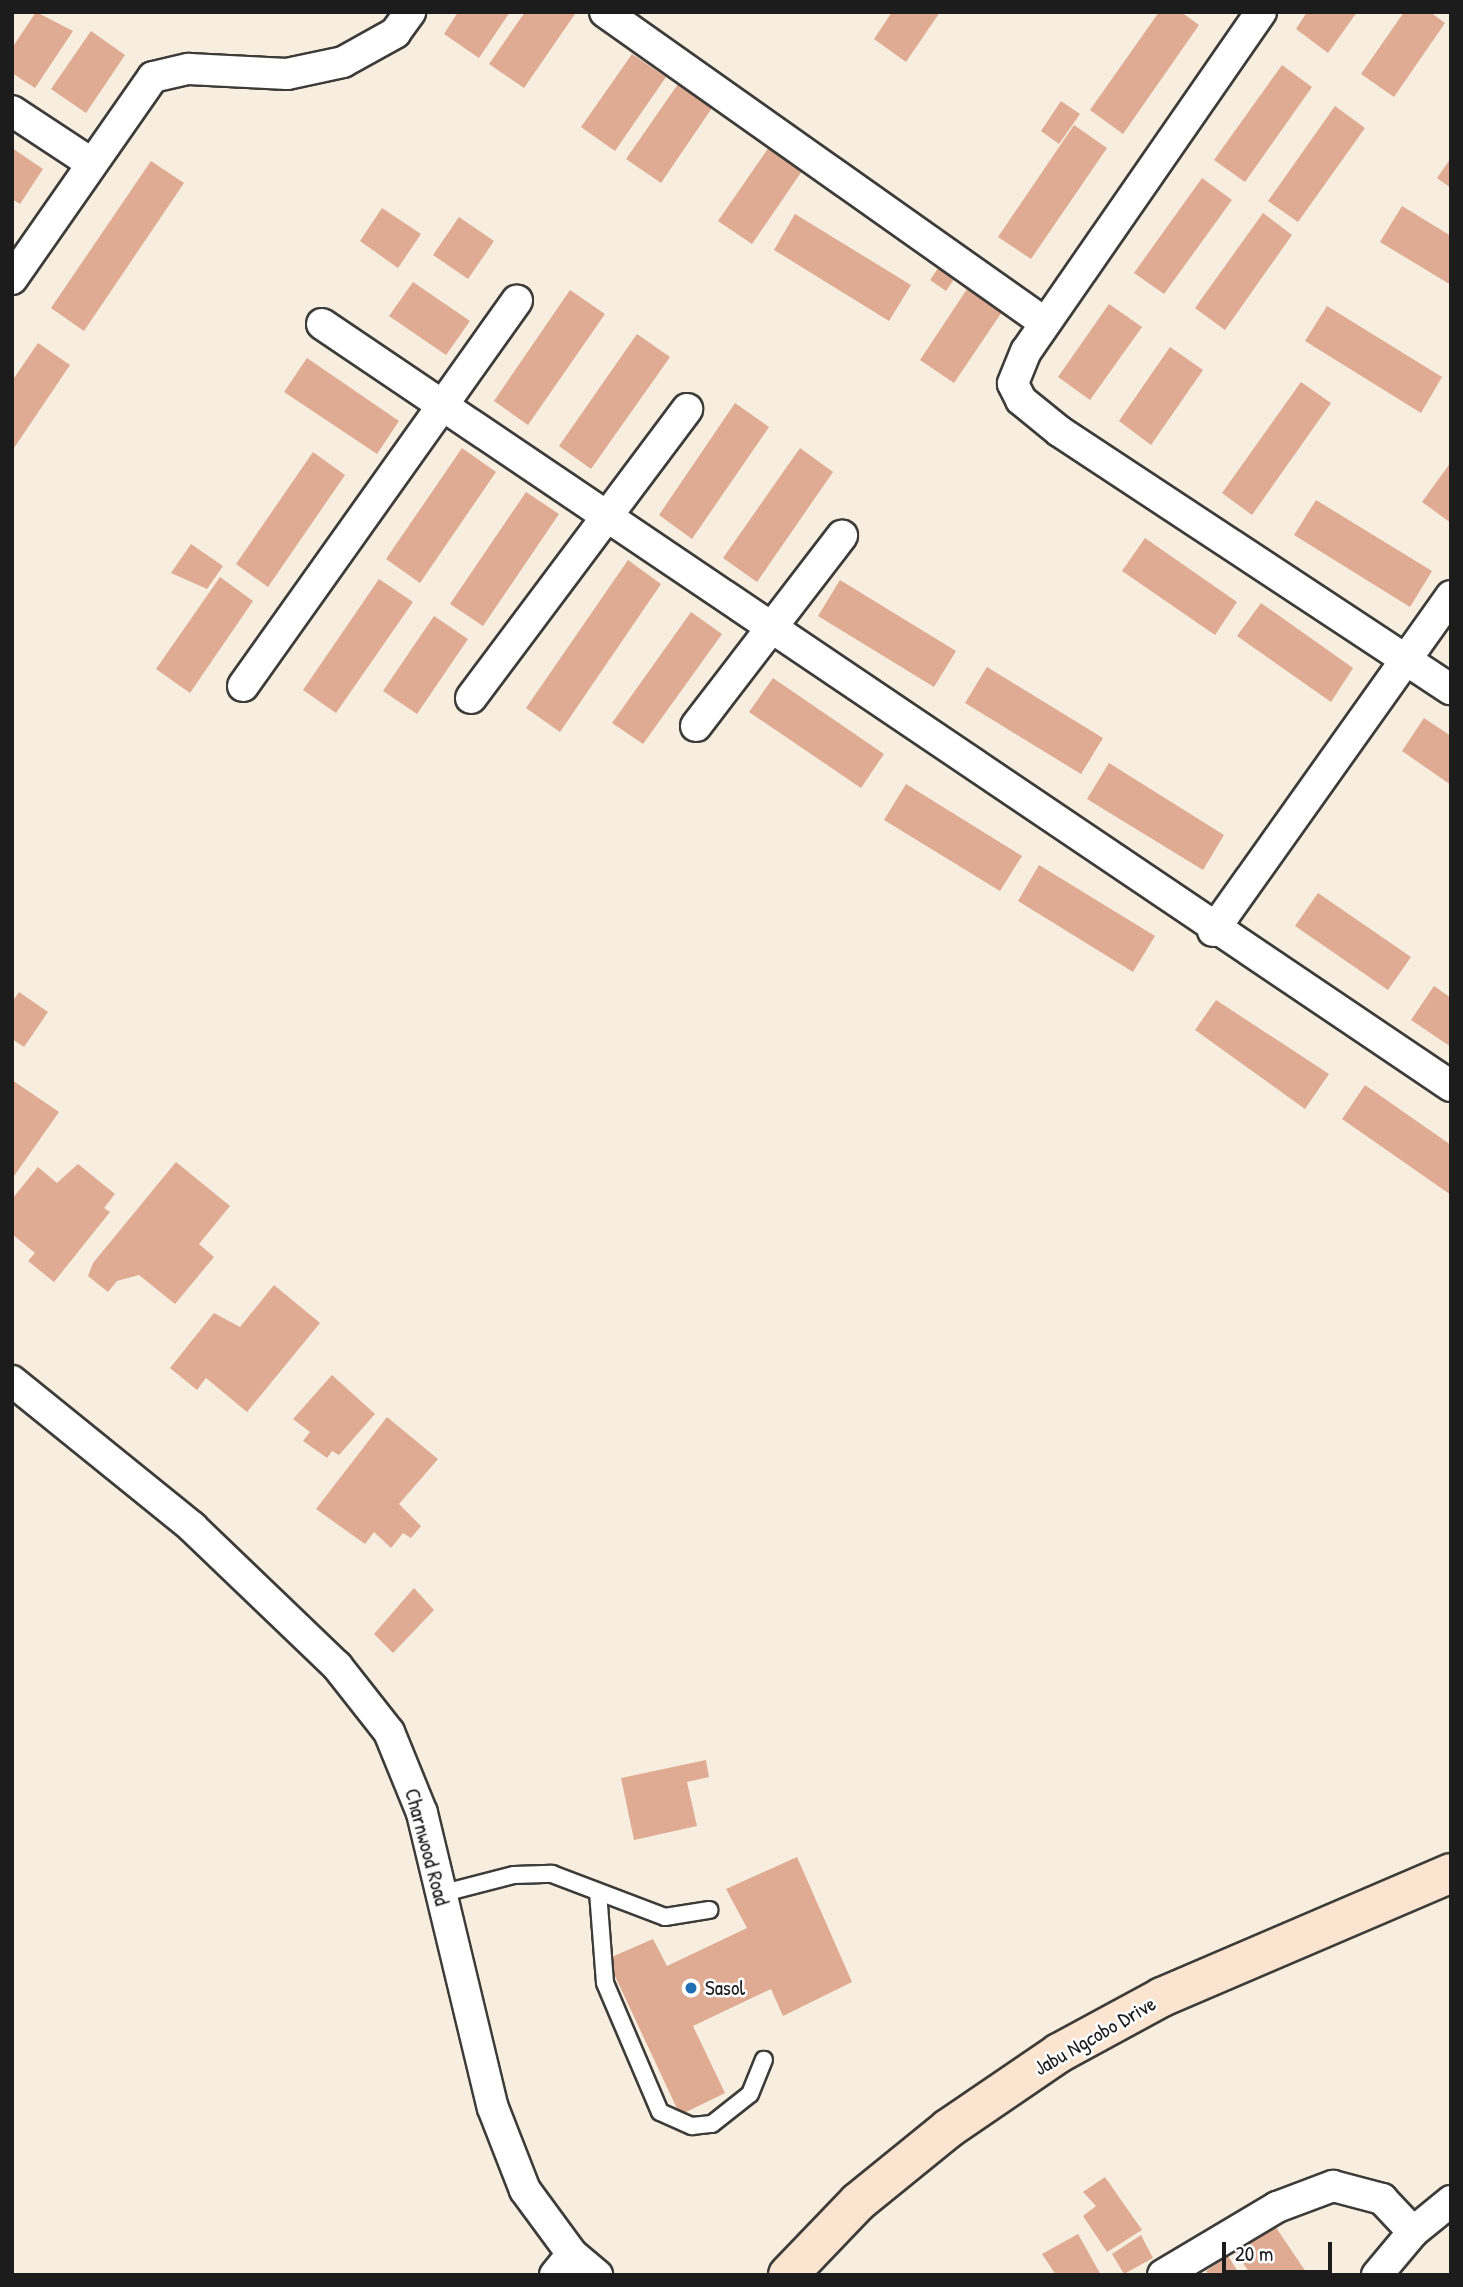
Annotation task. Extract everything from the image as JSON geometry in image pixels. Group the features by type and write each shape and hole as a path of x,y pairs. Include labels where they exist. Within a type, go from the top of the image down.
{"main road":[{"name":"Jabu Ngcobo Drive","path":"788,2275 858,2202 949,2128 1059,2053 1162,1997 1451,1873"}],"street":[{"path":"12,279 153,77 189,69 287,74 342,62 395,33 410,12"},
{"path":"605,12 1045,323"},
{"path":"1261,12 1015,370 1021,400 1451,689"},
{"path":"12,111 91,163"},
{"path":"243,686 438,404 517,301"},
{"path":"322,324 1213,931 1451,1086"},
{"path":"471,698 687,409"},
{"path":"696,726 842,536"},
{"path":"1213,931 1451,596"},
{"name":"Charnwood Road","path":"12,1381 192,1527 337,1666 389,1732 422,1813 493,2108 525,2190 564,2265 597,2275"},
{"path":"1163,2275 1278,2207 1333,2186 1382,2199 1413,2232"},
{"path":"1377,2275 1413,2232 1451,2202"}],"lane":[{"path":"440,1894 530,1874 565,1878 665,1917 709,1910"},
{"path":"598,1892 605,1983 660,2112 692,2126 712,2124 750,2094 764,2060"}],"building":[{"path":"36,12 73,31 35,88 12,73 12,48"},
{"path":"458,12 510,12 479,58 444,34"},
{"path":"525,12 575,14 524,88 489,64"},
{"path":"892,12 940,12 906,62 874,39"},
{"path":"1159,12 1181,12 1199,25 1123,134 1090,110"},
{"path":"1307,12 1357,12 1328,53 1296,29"},
{"path":"1404,12 1430,12 1445,23 1394,97 1361,74"},
{"path":"91,31 125,55 86,113 51,89"},
{"path":"632,54 666,77 615,151 581,127"},
{"path":"1282,65 1312,87 1245,182 1214,160"},
{"path":"678,84 712,108 661,183 626,159"},
{"path":"1061,101 1080,114 1059,144 1041,131"},
{"path":"1335,106 1365,128 1298,222 1268,201"},
{"path":"1074,125 1107,148 1031,259 998,237"},
{"path":"769,147 802,171 752,244 718,221"},
{"path":"12,148 43,169 20,204 12,199"},
{"path":"1451,158 1451,188 1437,178"},
{"path":"151,161 184,183 84,331 51,308"},
{"path":"1202,178 1232,200 1164,294 1134,273"},
{"path":"1402,206 1451,236 1451,285 1380,242"},
{"path":"382,208 421,234 398,268 360,241"},
{"path":"1263,213 1292,235 1225,330 1195,308"},
{"path":"795,214 911,285 889,321 774,250"},
{"path":"459,217 494,241 468,279 433,255"},
{"path":"945,258 961,269 946,291 930,280"},
{"path":"413,282 470,321 446,355 389,316"},
{"path":"971,283 1006,306 954,383 920,360"},
{"path":"570,290 605,314 528,425 494,401"},
{"path":"1109,304 1142,327 1090,400 1058,377"},
{"path":"1327,306 1442,377 1421,413 1305,341"},
{"path":"637,334 670,357 591,469 559,446"},
{"path":"38,343 70,365 12,451 12,381"},
{"path":"1170,347 1203,370 1151,445 1119,421"},
{"path":"307,358 399,421 377,454 284,392"},
{"path":"1301,382 1331,403 1252,515 1222,493"},
{"path":"735,403 769,427 692,539 659,515"},
{"path":"462,448 496,472 420,583 386,559"},
{"path":"800,448 833,472 757,582 723,558"},
{"path":"313,452 345,475 268,587 236,564"},
{"path":"1451,462 1451,523 1422,502"},
{"path":"526,492 559,514 483,626 450,604"},
{"path":"1316,500 1432,571 1410,607 1294,535"},
{"path":"1145,538 1237,602 1215,635 1122,571"},
{"path":"191,544 223,566 207,589 171,573"},
{"path":"628,560 661,584 560,732 526,708"},
{"path":"220,577 253,601 190,693 156,669"},
{"path":"379,579 413,602 336,713 303,690"},
{"path":"840,580 956,651 934,687 818,616"},
{"path":"1261,603 1353,668 1331,702 1237,636"},
{"path":"691,612 722,634 643,744 612,723"},
{"path":"434,616 468,639 417,714 383,691"},
{"path":"987,667 1103,738 1081,774 965,703"},
{"path":"773,678 884,754 861,788 749,712"},
{"path":"1424,718 1451,736 1451,785 1402,751"},
{"path":"1109,763 1224,835 1203,870 1087,799"},
{"path":"906,784 1022,856 1000,891 884,820"},
{"path":"1039,865 1155,936 1133,972 1018,901"},
{"path":"1318,893 1411,957 1388,990 1295,926"},
{"path":"1434,986 1451,998 1451,1047 1411,1020"},
{"path":"19,992 48,1012 24,1047 12,1039 12,1002"},
{"path":"1216,1000 1329,1074 1305,1109 1195,1030"},
{"path":"12,1080 59,1112 12,1179"},
{"path":"1365,1085 1451,1145 1451,1195 1342,1119"},
{"path":"176,1162 230,1206 199,1244 214,1257 175,1304 139,1275 117,1281 108,1292 88,1276 93,1263"},
{"path":"78,1164 115,1194 104,1208 110,1212 54,1282 28,1261 35,1253 12,1234 12,1199 38,1167 57,1183"},
{"path":"274,1285 320,1323 247,1412 206,1378 197,1390 170,1368 214,1313 240,1327"},
{"path":"332,1375 375,1414 339,1455 332,1451 327,1458 303,1441 310,1432 293,1419"},
{"path":"387,1417 438,1459 399,1504 421,1526 411,1538 403,1533 391,1548 374,1532 365,1544 316,1509"},
{"path":"414,1588 434,1610 393,1653 374,1634"},
{"path":"706,1760 709,1777 687,1782 697,1826 634,1840 621,1778"},
{"path":"797,1857 852,1982 783,2016 771,1989 693,2026 725,2093 680,2115 607,1959 653,1939 667,1966 747,1928 726,1889"},
{"path":"1105,2177 1142,2230 1107,2252 1083,2216 1096,2206 1083,2192"},
{"path":"1275,2226 1308,2275 1251,2275 1236,2253"},
{"path":"1078,2234 1101,2275 1056,2275 1042,2254"},
{"path":"1141,2235 1153,2258 1124,2274 1112,2254"},
{"path":"1228,2256 1240,2275 1209,2275 1206,2271"}],"place":[{"name":"Sasol","path":"691,1988"}]}
